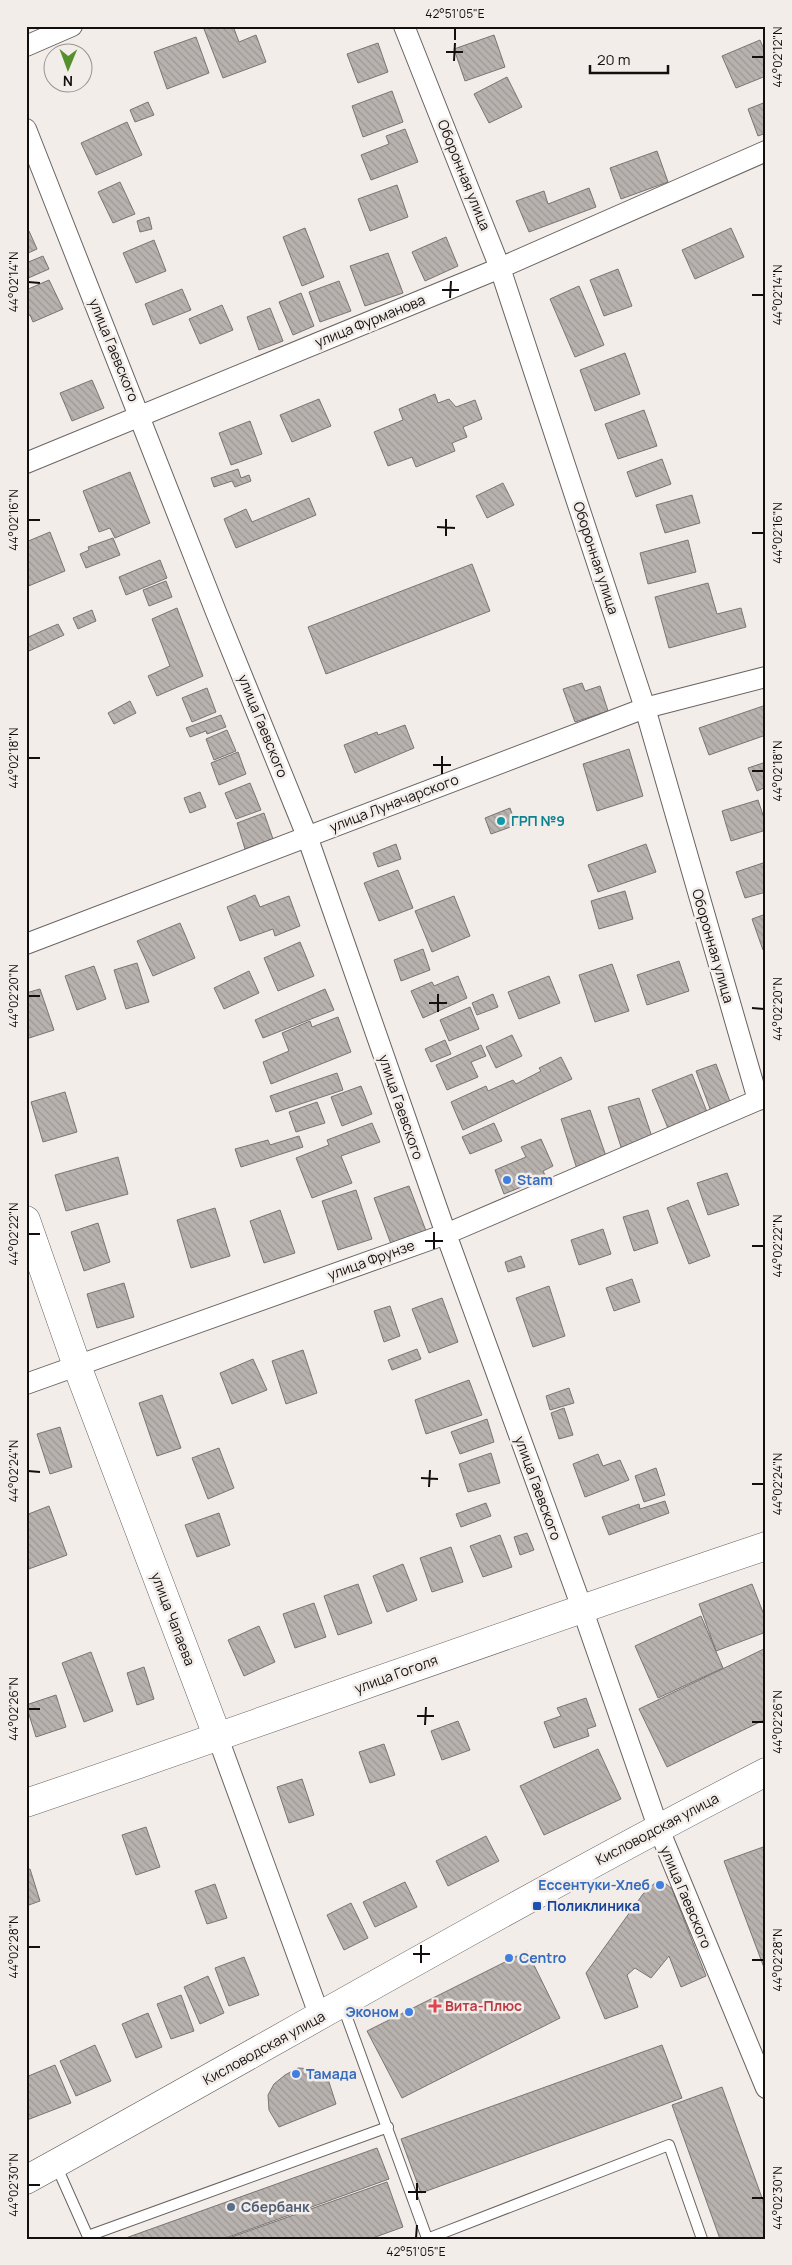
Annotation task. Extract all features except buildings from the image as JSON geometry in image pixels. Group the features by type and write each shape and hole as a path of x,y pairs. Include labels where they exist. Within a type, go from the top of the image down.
{"street":[{"path":"26,46 72,26"},
{"name":"Оборонная улица","path":"404,26 500,268 645,708 762,1099"},
{"name":"улица Гаевского","path":"26,129 216,612 307,836 446,1234 582,1608 658,1828 766,2088"},
{"name":"улица Фурманова","path":"26,463 500,268 766,151"},
{"name":"улица Луначарского","path":"26,944 645,708 766,676"},
{"name":"улица Фрунзе","path":"26,1384 446,1234 762,1099"},
{"name":"улица Чапаева","path":"26,1220 77,1366 218,1738 331,2011"},
{"name":"улица Гоголя","path":"26,1803 218,1738 582,1608 766,1546"},
{"name":"Кисловодская улица","path":"26,2180 658,1828 766,1772"}],"lane":[{"path":"331,2011 388,2127 427,2238 669,2145 702,2239"},
{"path":"56,2164 89,2238 388,2127"}],"place":[{"name":"ГРП №9","path":"501,821"},
{"name":"Stam","path":"507,1180"},
{"name":"Ессентуки-Хлеб","path":"660,1885"},
{"name":"Поликлиника","path":"537,1906"},
{"name":"Centro","path":"509,1958"},
{"name":"Вита-Плюс","path":"435,2006"},
{"name":"Эконом","path":"409,2012"},
{"name":"Тамада","path":"296,2074"},
{"name":"Сбербанк","path":"231,2207"}]}
